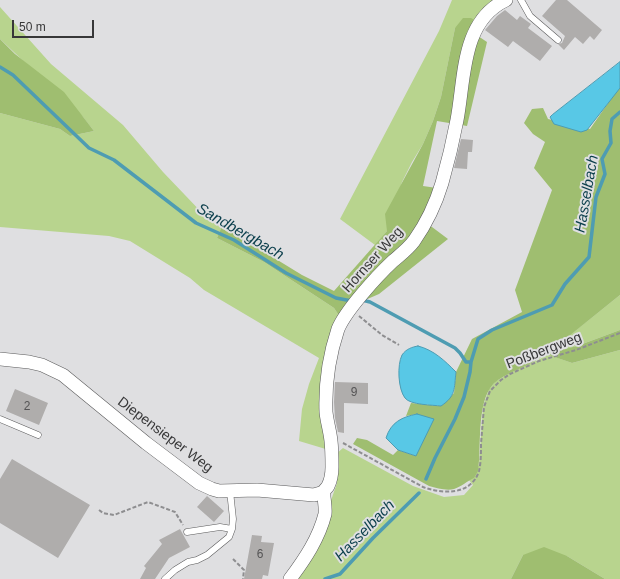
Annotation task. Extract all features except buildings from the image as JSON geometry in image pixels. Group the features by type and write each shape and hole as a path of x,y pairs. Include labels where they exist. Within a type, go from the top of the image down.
{"street":[{"name":"Hornser Weg","path":"331,439 326,412 326,395 328,366 338,330 352,308 384,270 413,242 432,208 442,183 457,120 468,47 482,18 498,4 506,0"},
{"name":"Diepensieper Weg","path":"0,359 42,365 59,373 146,443 199,483 212,490 257,490 314,495 324,492"},
{"path":"290,579 308,555 319,532 325,512 326,503 324,492 329,485 332,473 331,439"}],"lane":[{"path":"521,0 530,16 558,40"},
{"path":"0,419 38,435"},
{"path":"165,579 175,570 188,562 197,560 207,555 229,537 233,519 230,491"},
{"path":"187,532 220,527 232,529"}],"path":[{"path":"352,308 382,335 399,345"},
{"name":"Poßbergweg","path":"331,439 345,444 424,488 437,492 458,491 471,483 479,471 484,407 487,397 495,385 510,374 539,361 576,350 620,332"},
{"path":"99,510 106,514 114,515 144,503 155,504 175,512 187,532"},
{"path":"232,559 244,570 243,579"}],"green space":[{"path":"452,0 500,0 475,21 455,28 441,97 433,121 423,144 402,182 387,231 375,245 340,219 439,31"},
{"path":"0,7 51,64 123,125 163,172 206,217 222,226 217,238 264,262 334,308 340,317 329,350 329,450 299,441 302,409 309,384 319,358 204,290 190,278 130,241 109,236 0,227 0,113 60,129 70,136 94,131 83,117 0,39"},
{"path":"463,18 471,18 481,24 475,34 487,42 467,126 437,121 423,186 437,188 424,221 448,239 379,294 349,307 340,317 334,308 264,262 217,238 222,226 302,275 334,291 387,231 385,214 423,144 433,121 441,97 455,28"},
{"path":"0,39 15,54 64,92 94,131 70,136 60,129 0,113"},
{"path":"620,86 620,295 548,353 577,346 620,330 620,350 572,363 546,354 498,380 491,387 486,397 483,409 478,471 474,478 454,489 451,490 429,486 353,444 357,438 367,440 393,455 398,450 416,456 417,414 406,416 411,403 441,406 454,393 456,372 472,339 522,312 515,290 552,190 534,168 545,142 533,134 524,123 532,109 543,108 548,119 590,129"},
{"path":"620,295 620,330 577,346 547,354 572,363 620,350 620,579 605,579 567,556 523,555 511,579 292,579 327,512 337,483 336,454 343,448 413,486 444,497 464,495 473,485 469,480 479,465 483,407 489,389 496,381 540,359"},
{"path":"544,547 567,556 605,579 511,579 523,555"}],"water":[{"path":"620,62 620,88 587,130 581,132 554,124 550,117 552,115"},
{"path":"418,346 434,353 456,372 452,395 441,406 412,402 405,398 401,389 399,377 400,359 405,351"},
{"path":"417,414 434,419 416,456 398,450 386,438 388,432 394,424 402,419"}],"waterway":[{"name":"Sandbergbach","path":"0,67 13,75 89,148 114,160 196,223 234,240 286,273 336,298 352,301"},
{"name":"Hasselbach","path":"426,479 464,397 471,362 478,339 492,330 552,305 565,284 589,257 596,197 605,174 602,159 611,143 610,131 612,119 620,112"},
{"name":"Sandbergbach","path":"362,300 370,302 455,348 466,362 471,362"},
{"name":"Hasselbach","path":"325,579 340,574 373,538 419,493"}]}
